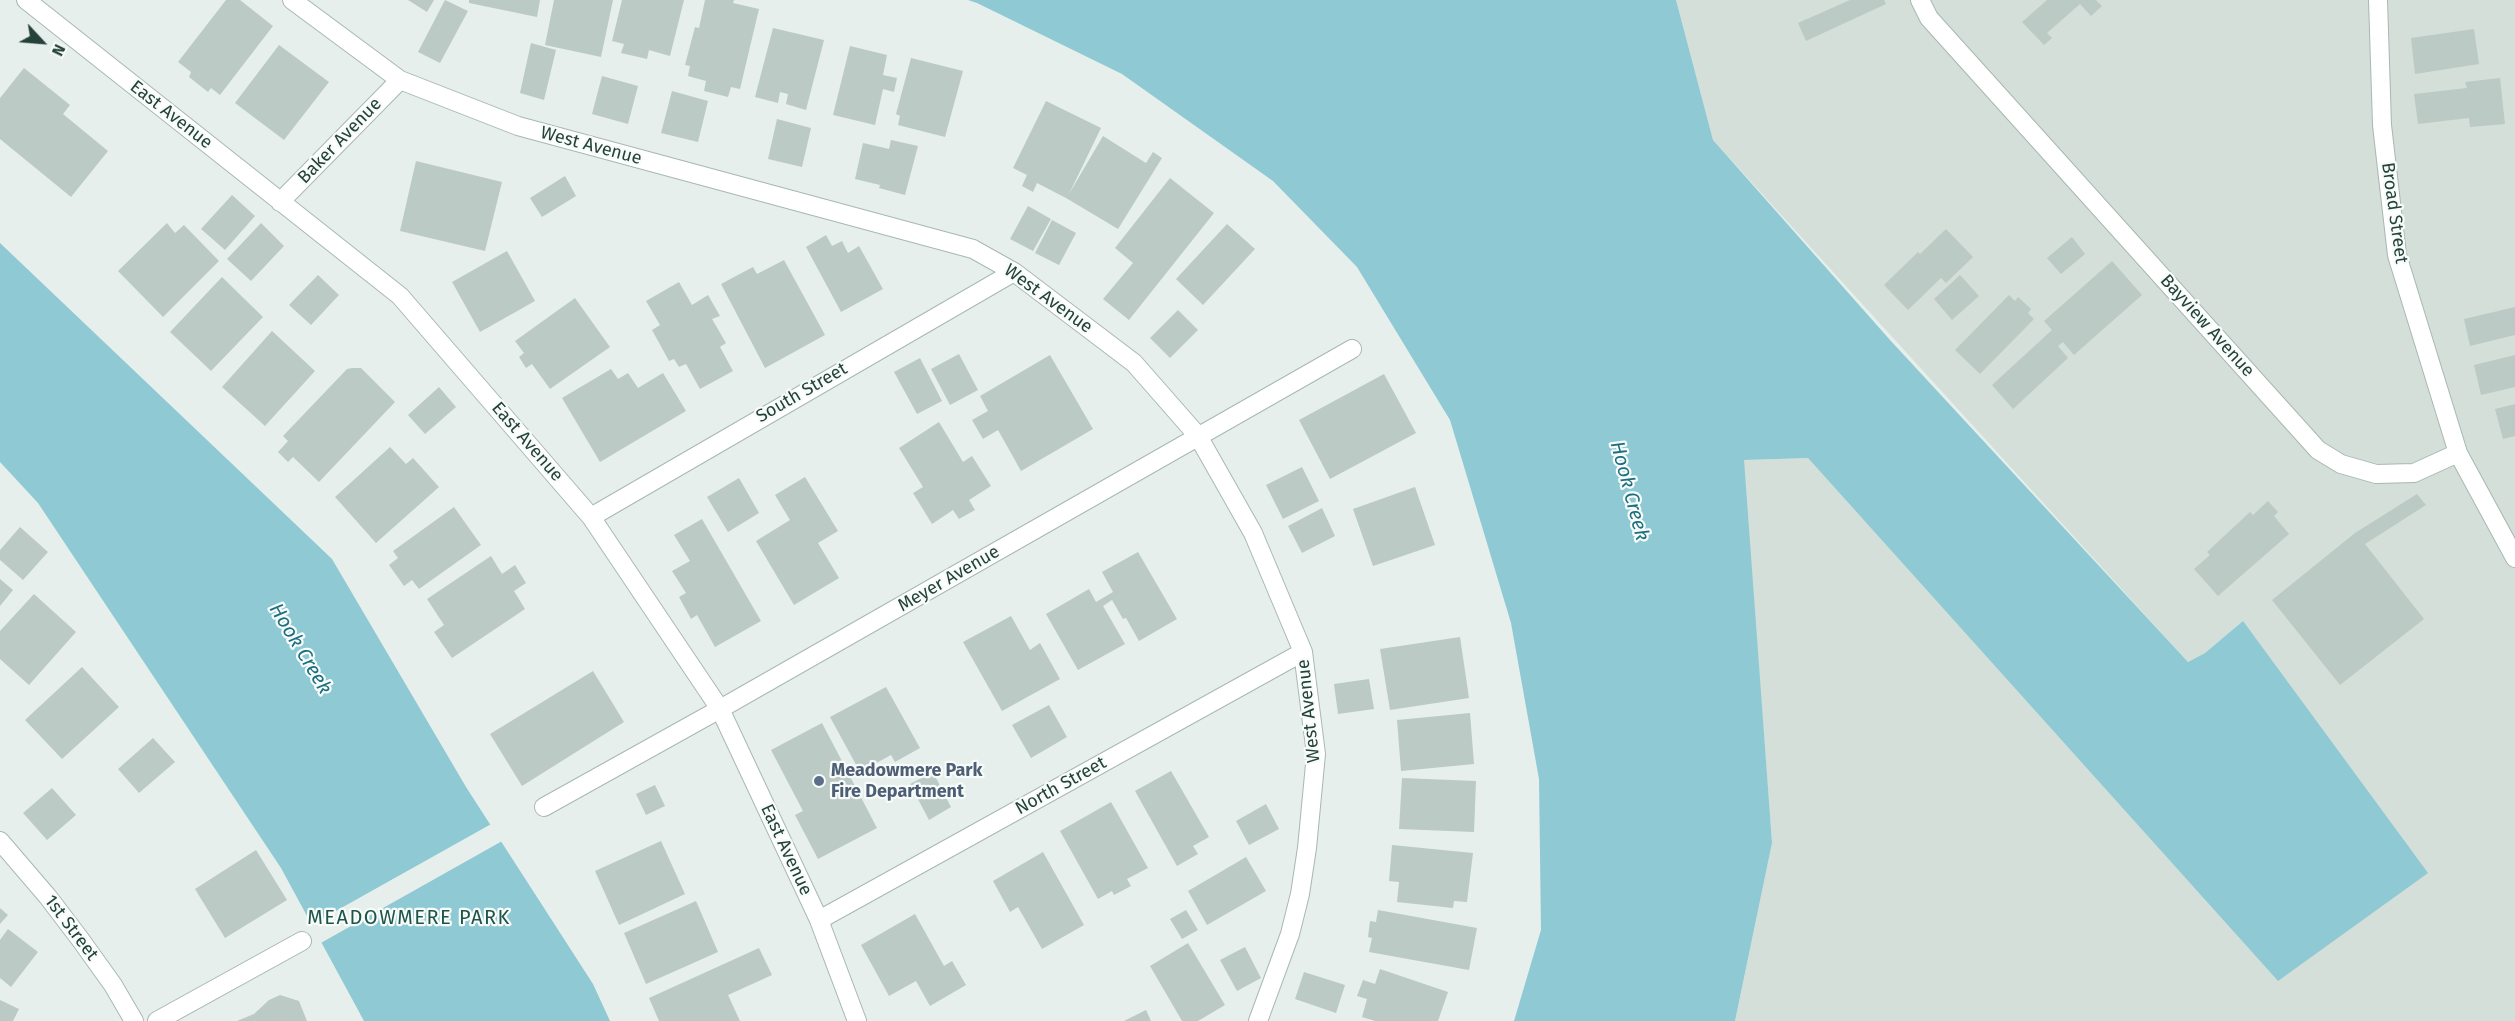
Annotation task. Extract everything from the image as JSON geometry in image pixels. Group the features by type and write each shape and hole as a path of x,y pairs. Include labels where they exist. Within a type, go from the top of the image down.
{"street":[{"name":"East Avenue","path":"26,0 400,296 591,517 720,709 819,920 857,1021"},
{"name":"West Avenue","path":"292,0 400,80 519,126 973,249 1014,272 1134,363 1198,436 1253,533 1303,652 1316,754 1307,848 1300,894 1290,934 1258,1021"},
{"name":"Bayview Avenue","path":"1920,0 1929,18 2318,450 2341,464 2376,474 2414,473 2458,453"},
{"name":"Broad Street","path":"2378,0 2382,125 2397,255 2458,453"},
{"name":"Baker Avenue","path":"280,202 400,80"},
{"name":"South Street","path":"591,517 1014,272"},
{"name":"Meyer Avenue","path":"544,807 1352,349"},
{"path":"2458,453 2515,558"},
{"name":"North Street","path":"819,920 1303,652"},
{"name":"1st Street","path":"0,841 74,931 113,985 134,1021"},
{"path":"157,1021 302,942"}],"shaded area":[{"path":"1676,0 2515,0 2515,1021 1735,1021 1772,843 1743,460 1808,458 2278,981 2243,621 2205,653 2188,662 1713,140"}],"water":[{"name":"Hook Creek","path":"968,0 1676,0 1713,140 1890,340 2188,662 2205,653 2243,621 2428,873 2278,981 1808,458 1744,460 1772,843 1735,1021 1514,1021 1541,930 1539,779 1511,623 1450,420 1357,267 1273,181 1122,74"},
{"name":"Hook Creek","path":"0,243 332,559 466,787 593,984 610,1021 364,1021 281,868 38,503 0,462"}],"pier":[{"path":"493,823 504,840 319,944 309,926"}],"building":[{"path":"226,0 240,0 273,26 220,95 211,88 208,92 189,77 191,72 178,62"},
{"path":"408,0 434,0 427,12"},
{"path":"445,0 468,11 440,63 418,52"},
{"path":"469,0 540,0 537,17 469,3"},
{"path":"554,0 613,0 601,57 545,45"},
{"path":"622,0 684,0 670,56 649,50 647,59 621,53 624,44 612,41"},
{"path":"705,0 734,0 733,3 759,9 740,89 731,87 728,97 704,91 706,81 688,76 690,66 685,65 695,27 699,28"},
{"path":"1850,0 1884,0 1886,4 1806,41 1798,23"},
{"path":"2047,0 2096,0 2102,6 2091,16 2080,4 2047,33 2052,38 2044,45 2022,22"},
{"path":"773,28 824,40 806,110 786,104 788,94 780,92 778,103 755,97"},
{"path":"2474,29 2479,64 2415,74 2411,38"},
{"path":"531,43 556,50 544,100 520,93"},
{"path":"279,45 329,82 284,140 235,103"},
{"path":"850,46 887,55 883,75 897,78 894,92 883,89 875,125 833,115"},
{"path":"911,58 963,71 945,137 898,125 900,116 896,114"},
{"path":"24,68 70,105 63,114 108,151 71,197 0,139 0,98"},
{"path":"602,76 638,86 628,124 592,114"},
{"path":"2500,78 2505,124 2470,127 2469,118 2418,124 2414,94 2467,88 2465,82"},
{"path":"672,91 708,101 698,142 661,133"},
{"path":"1046,101 1101,128 1069,194 1103,136 1146,163 1153,152 1162,158 1118,229 1037,183 1033,192 1022,186 1027,175 1013,168"},
{"path":"777,119 811,128 802,167 768,159"},
{"path":"891,140 918,146 905,195 879,188 880,185 855,179 863,143 889,149"},
{"path":"416,161 502,182 485,251 400,231"},
{"path":"565,176 576,196 542,217 530,198"},
{"path":"1170,178 1214,213 1129,320 1103,299 1133,263 1115,248"},
{"path":"232,195 255,216 225,250 201,229"},
{"path":"1028,206 1051,219 1033,251 1010,239"},
{"path":"1052,220 1076,233 1059,265 1035,253"},
{"path":"167,223 175,233 184,225 219,261 163,317 118,271"},
{"path":"261,223 284,246 251,281 227,259"},
{"path":"1227,224 1255,249 1203,305 1176,279"},
{"path":"1946,229 1973,257 1946,283 1941,278 1908,310 1884,285"},
{"path":"826,235 832,246 842,241 848,253 859,246 883,289 841,312 806,247"},
{"path":"2072,237 2085,254 2061,274 2047,258"},
{"path":"507,251 535,301 480,332 452,282"},
{"path":"784,260 825,335 765,368 721,284 753,267 757,274"},
{"path":"2112,261 2142,295 2074,355 2063,342 2058,346 2068,358 2013,409 1992,385 2052,330 2044,321"},
{"path":"318,275 339,295 311,325 289,305"},
{"path":"1960,275 1979,296 1952,320 1934,299"},
{"path":"222,277 263,317 211,371 170,332"},
{"path":"679,282 692,305 708,295 720,316 712,319 726,343 720,347 733,371 700,389 686,364 679,367 674,359 669,361 652,330 660,325 646,301"},
{"path":"2009,295 2015,301 2018,297 2031,309 2028,313 2034,319 1980,374 1955,350"},
{"path":"575,298 610,347 550,389 532,364 526,368 519,357 524,353 515,341"},
{"path":"2515,307 2515,335 2470,346 2464,319"},
{"path":"1178,310 1198,330 1170,358 1150,338"},
{"path":"272,331 315,371 265,426 222,387"},
{"path":"959,354 978,390 950,405 931,369"},
{"path":"1050,355 1093,429 1021,471 998,430 983,439 972,420 988,411 980,396"},
{"path":"2515,355 2515,387 2481,395 2474,365"},
{"path":"920,358 942,401 917,414 894,372"},
{"path":"361,368 395,402 319,482 293,457 288,462 278,452 288,441 283,436 347,369"},
{"path":"611,369 618,379 628,373 638,388 663,373 686,411 600,462 562,398"},
{"path":"1384,374 1416,433 1330,479 1299,420"},
{"path":"439,387 456,407 425,434 408,415"},
{"path":"2515,404 2515,436 2503,439 2495,409"},
{"path":"939,422 963,462 972,456 991,486 969,500 975,510 959,519 953,510 932,524 913,493 923,487 899,448"},
{"path":"390,447 406,464 413,458 439,487 376,543 335,497"},
{"path":"1302,467 1319,501 1283,519 1266,485"},
{"path":"805,477 838,531 818,543 839,578 794,605 756,541 790,520 775,495"},
{"path":"739,478 759,513 728,532 707,497"},
{"path":"1415,487 1435,545 1373,566 1353,509"},
{"path":"2417,494 2426,505 2365,544 2424,619 2340,685 2272,600 2355,533"},
{"path":"2268,501 2278,512 2274,516 2289,534 2218,596 2194,569 2210,555 2207,552 2250,512 2253,515"},
{"path":"454,507 481,545 419,589 412,580 404,586 389,565 398,558 393,551"},
{"path":"1322,508 1335,536 1302,553 1288,526"},
{"path":"702,519 761,621 715,647 697,615 691,619 679,597 686,593 672,571 690,561 674,535"},
{"path":"20,527 48,552 23,580 0,560 0,550"},
{"path":"1138,552 1177,619 1139,641 1112,600 1103,606 1125,644 1078,670 1046,614 1089,589 1096,602 1113,592 1102,572"},
{"path":"491,556 502,574 515,565 526,583 514,591 525,609 452,658 434,632 444,625 427,599"},
{"path":"0,579 13,590 0,606"},
{"path":"34,594 76,632 29,685 0,659 0,631"},
{"path":"1011,616 1030,650 1040,643 1060,679 1002,711 963,642"},
{"path":"1460,637 1469,698 1390,710 1380,649"},
{"path":"82,667 119,707 62,759 25,720"},
{"path":"593,671 624,722 522,786 490,734"},
{"path":"1369,679 1374,709 1338,714 1334,684"},
{"path":"886,687 920,748 895,762 891,755 860,772 830,717"},
{"path":"1049,705 1067,737 1031,758 1012,725"},
{"path":"1470,713 1474,764 1401,771 1397,720"},
{"name":"Meadowmere Park Fire Department","path":"822,723 877,828 818,859 795,815 803,811 771,750"},
{"path":"153,738 175,762 139,793 118,769"},
{"path":"1171,771 1209,837 1193,846 1198,854 1177,866 1135,791"},
{"path":"933,772 951,807 929,820 910,784"},
{"path":"1402,778 1476,781 1474,832 1399,829"},
{"path":"655,785 665,806 646,815 636,794"},
{"path":"52,788 76,815 47,840 23,813"},
{"path":"1111,802 1148,868 1127,879 1131,886 1114,895 1112,891 1098,899 1060,831"},
{"path":"1266,804 1279,829 1249,845 1236,821"},
{"path":"661,841 685,894 619,925 595,871"},
{"path":"1392,845 1473,853 1467,902 1454,901 1453,908 1397,902 1399,882 1389,881"},
{"path":"256,850 287,900 225,938 195,889"},
{"path":"1043,852 1084,925 1042,949 1018,907 1010,912 993,881"},
{"path":"1246,857 1266,891 1207,925 1188,891"},
{"path":"696,901 718,952 646,984 624,933"},
{"path":"0,908 8,915 0,924"},
{"path":"1186,910 1198,930 1182,939 1170,919"},
{"path":"1378,910 1477,928 1469,970 1369,952 1372,938 1368,937 1370,921 1376,922"},
{"path":"915,914 944,966 952,961 966,985 930,1006 916,981 889,996 861,945"},
{"path":"8,929 38,952 11,987 0,978 0,940"},
{"path":"1188,943 1225,1005 1198,1021 1182,1021 1150,966"},
{"path":"1245,947 1261,978 1237,991 1220,960"},
{"path":"759,948 772,975 728,995 740,1021 659,1021 649,998"},
{"path":"1380,969 1448,992 1438,1021 1375,1021 1362,1017 1367,999 1357,996 1363,980 1375,984"},
{"path":"1304,972 1345,985 1336,1013 1295,999"},
{"path":"280,995 299,1001 307,1021 237,1021 254,1014 269,1000"},
{"path":"0,1000 19,1009 13,1021 0,1021"},
{"path":"1146,1010 1151,1021 1124,1021"}],"place":[{"name":"Meadowmere Park Fire Department","path":"819,781"}],"district":[{"name":"MEADOWMERE PARK","path":"409,918"}]}
